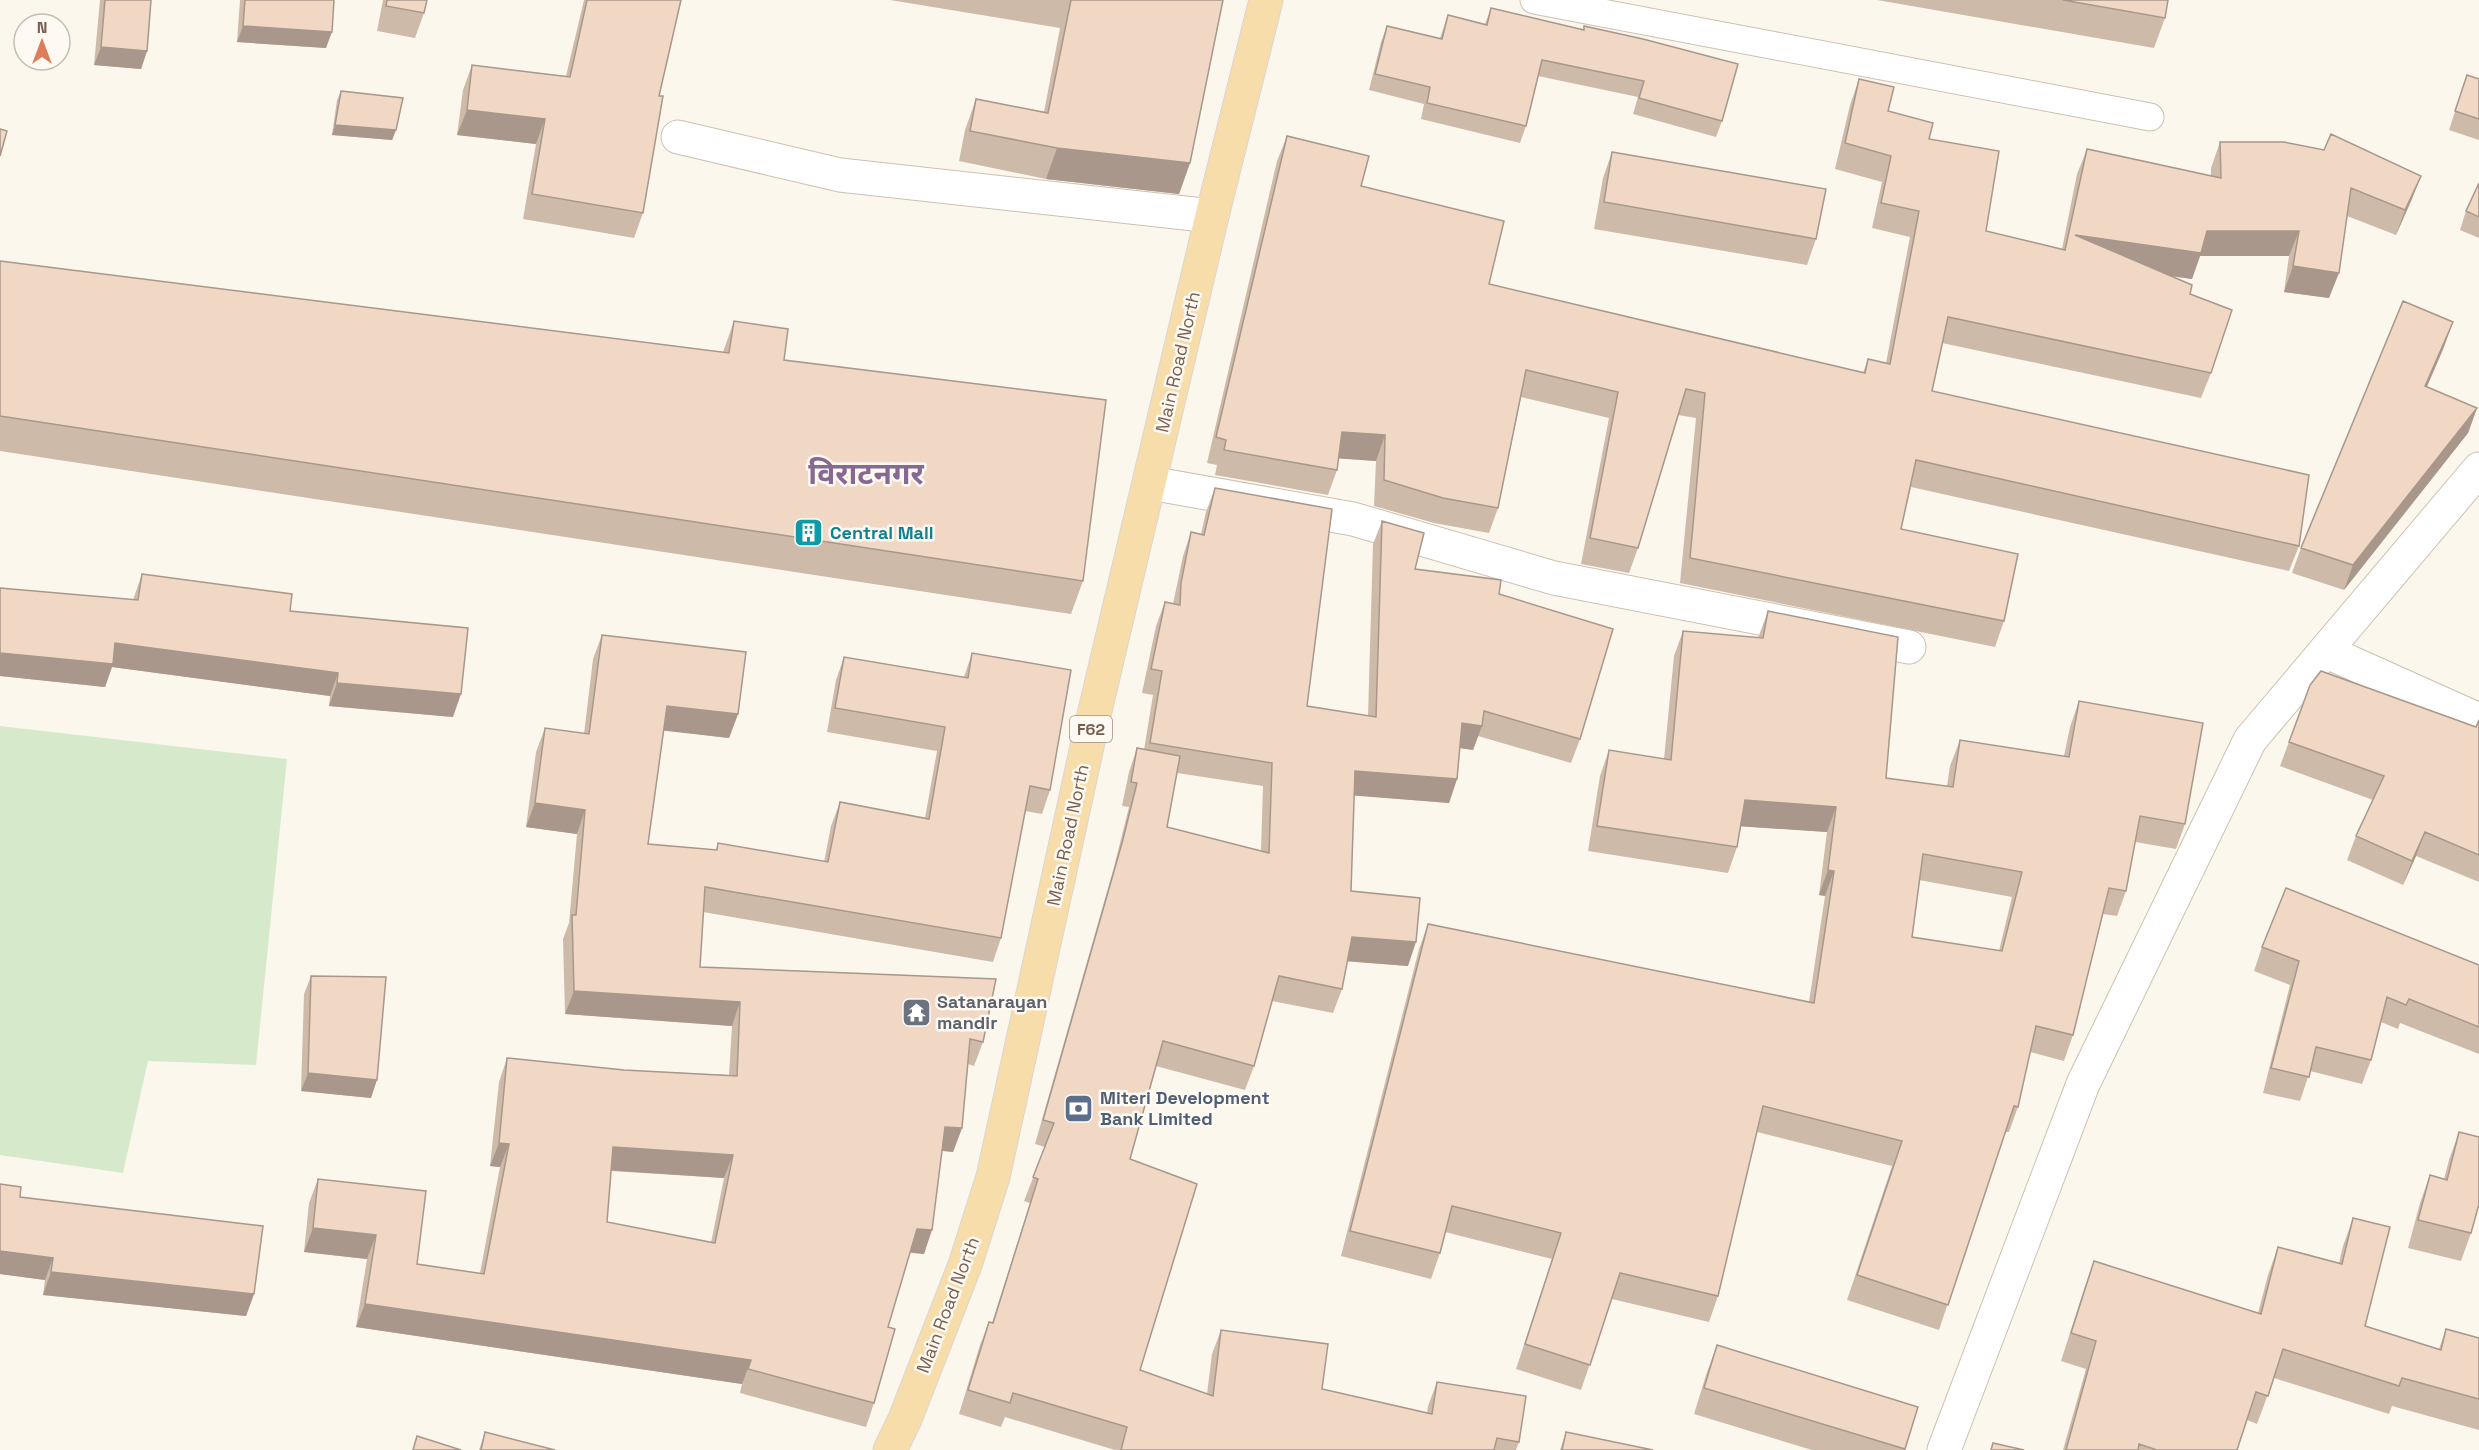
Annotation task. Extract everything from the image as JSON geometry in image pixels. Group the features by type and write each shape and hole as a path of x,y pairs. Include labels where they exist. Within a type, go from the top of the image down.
{"main road":[{"name":"Main Road North","path":"890,1450 905,1419 965,1265 993,1177 1093,719 1212,216 1266,0"}],"street":[{"path":"678,137 840,175 1212,216"},
{"path":"1944,1450 2083,1084 2250,740 2479,469"},
{"path":"1150,483 1353,519 1554,578 1909,647"},
{"path":"2325,651 2479,720"}],"lane":[{"path":"1534,0 2150,117"}],"green space":[{"path":"0,726 287,759 256,1065 148,1061 123,1173 0,1155"}],"building":[{"path":"105,0 151,0 147,51 101,47"},
{"path":"245,0 334,0 332,32 243,26"},
{"path":"387,0 427,0 424,13 386,6"},
{"path":"587,0 681,0 659,96 663,96 643,213 532,194 545,119 467,110 472,65 570,77"},
{"path":"1071,0 1223,0 1190,163 1057,148 970,131 976,99 1048,113"},
{"path":"2063,0 2168,0 2165,18"},
{"path":"1491,8 1584,30 1584,26 1643,39 1738,64 1722,121 1639,98 1644,81 1542,60 1526,126 1427,103 1430,87 1375,74 1387,26 1442,39 1448,15 1487,25"},
{"path":"2467,75 2479,79 2479,119 2455,111"},
{"path":"1859,79 1894,87 1888,111 1933,123 1929,139 1999,151 1986,231 2065,250 2087,149 2221,178 2220,142 2284,142 2324,150 2331,134 2421,176 2405,210 2351,188 2339,273 2293,266 2299,231 2207,231 2201,253 2075,235 2192,285 2190,294 2232,310 2211,373 1948,317 1932,391 2309,475 2299,546 1916,460 1901,529 2018,554 2004,621 1690,558 1705,393 1686,389 1638,548 1590,538 1618,392 1526,370 1498,508 1443,498 1384,480 1385,435 1342,432 1337,470 1224,450 1226,440 1216,437 1287,136 1369,156 1361,186 1504,221 1489,284 1865,373 1868,359 1890,364 1919,211 1881,203 1891,156 1845,143"},
{"path":"341,91 403,98 396,130 335,125"},
{"path":"0,129 7,131 0,156"},
{"path":"1612,152 1826,189 1816,239 1604,202"},
{"path":"2479,183 2479,217 2466,211"},
{"name":"Central Mall","path":"0,261 729,353 734,321 788,329 784,360 1106,400 1083,581 0,416"},
{"path":"2403,301 2453,322 2425,386 2477,408 2353,565 2301,548"},
{"path":"1215,488 1332,509 1307,706 1376,717 1382,521 1424,533 1415,569 1501,580 1499,594 1613,629 1580,739 1484,711 1482,726 1462,723 1457,779 1355,771 1351,891 1420,898 1416,942 1352,937 1342,989 1279,976 1254,1066 1163,1041 1130,1159 1197,1184 1140,1370 1213,1396 1221,1330 1328,1344 1322,1389 1432,1414 1437,1382 1526,1396 1519,1442 1497,1438 1494,1450 1121,1450 1127,1427 1013,1393 1010,1403 968,1390 989,1322 993,1323 1038,1179 1033,1177 1054,1123 1043,1120 1122,843 1137,783 1131,782 1137,748 1180,756 1167,827 1269,853 1272,763 1150,743 1162,671 1151,669 1165,602 1180,605 1181,583 1191,532 1204,535"},
{"path":"142,574 292,594 290,611 468,628 461,694 337,683 338,673 115,643 113,664 0,653 0,588 138,600"},
{"path":"1768,611 1898,637 1886,778 1953,787 1960,740 2069,757 2079,701 2203,723 2185,824 2140,816 2126,891 2109,888 2073,1035 2036,1026 2018,1107 2014,1106 1948,1305 1857,1275 1902,1141 1763,1106 1718,1296 1620,1273 1590,1365 1525,1344 1561,1233 1452,1206 1440,1253 1350,1231 1428,924 1814,1003 1834,871 1828,870 1836,807 1745,800 1737,847 1597,826 1609,750 1671,760 1683,631 1763,638","holes":["1923,854 2022,872 2002,951 1912,937"]},
{"path":"602,635 746,652 738,714 667,706 648,844 717,850 718,843 828,862 840,802 929,819 945,727 835,708 844,657 968,678 972,653 1071,670 1050,790 1030,786 1001,938 705,887 700,967 996,979 983,1042 970,1039 962,1128 945,1127 932,1230 917,1229 888,1327 895,1329 874,1403 748,1369 751,1360 365,1304 376,1235 313,1228 318,1179 426,1191 417,1264 484,1274 509,1144 499,1143 507,1058 624,1070 737,1076 740,1002 574,991 572,915 576,915 585,810 535,803 545,728 589,734","holes":["613,1147 733,1155 715,1243 607,1222"]},
{"path":"2321,671 2476,727 2479,720 2479,855 2425,832 2412,861 2356,836 2384,776 2289,742 2310,685"},
{"path":"2286,888 2479,965 2479,1027 2409,999 2406,1005 2387,997 2371,1060 2316,1047 2309,1077 2271,1068 2299,961 2262,947"},
{"path":"311,976 386,977 377,1080 308,1073"},
{"path":"2459,1132 2479,1137 2479,1204 2471,1233 2418,1220 2430,1175 2447,1180"},
{"path":"0,1184 21,1187 20,1197 263,1226 254,1294 51,1272 53,1258 0,1251"},
{"path":"2353,1218 2390,1227 2365,1326 2441,1350 2446,1329 2479,1338 2479,1399 2402,1378 2399,1386 2283,1349 2268,1396 2256,1392 2237,1450 2157,1450 2139,1444 2138,1450 2066,1450 2096,1341 2071,1333 2094,1261 2261,1314 2278,1247 2342,1264"},
{"path":"1717,1345 1918,1407 1905,1449 1704,1388"},
{"path":"485,1432 555,1450 481,1450"},
{"path":"1566,1432 1653,1450 1562,1450"},
{"path":"417,1436 461,1450 413,1450"},
{"path":"1993,1443 2024,1450 1991,1450"}],"place":[{"name":"Central Mall","path":"809,533"},
{"name":"Satanarayan mandir","path":"916,1012"},
{"name":"Miteri Development Bank Limited","path":"1079,1108"}],"district":[{"name":"विराटनगर","path":"866,474"}]}
